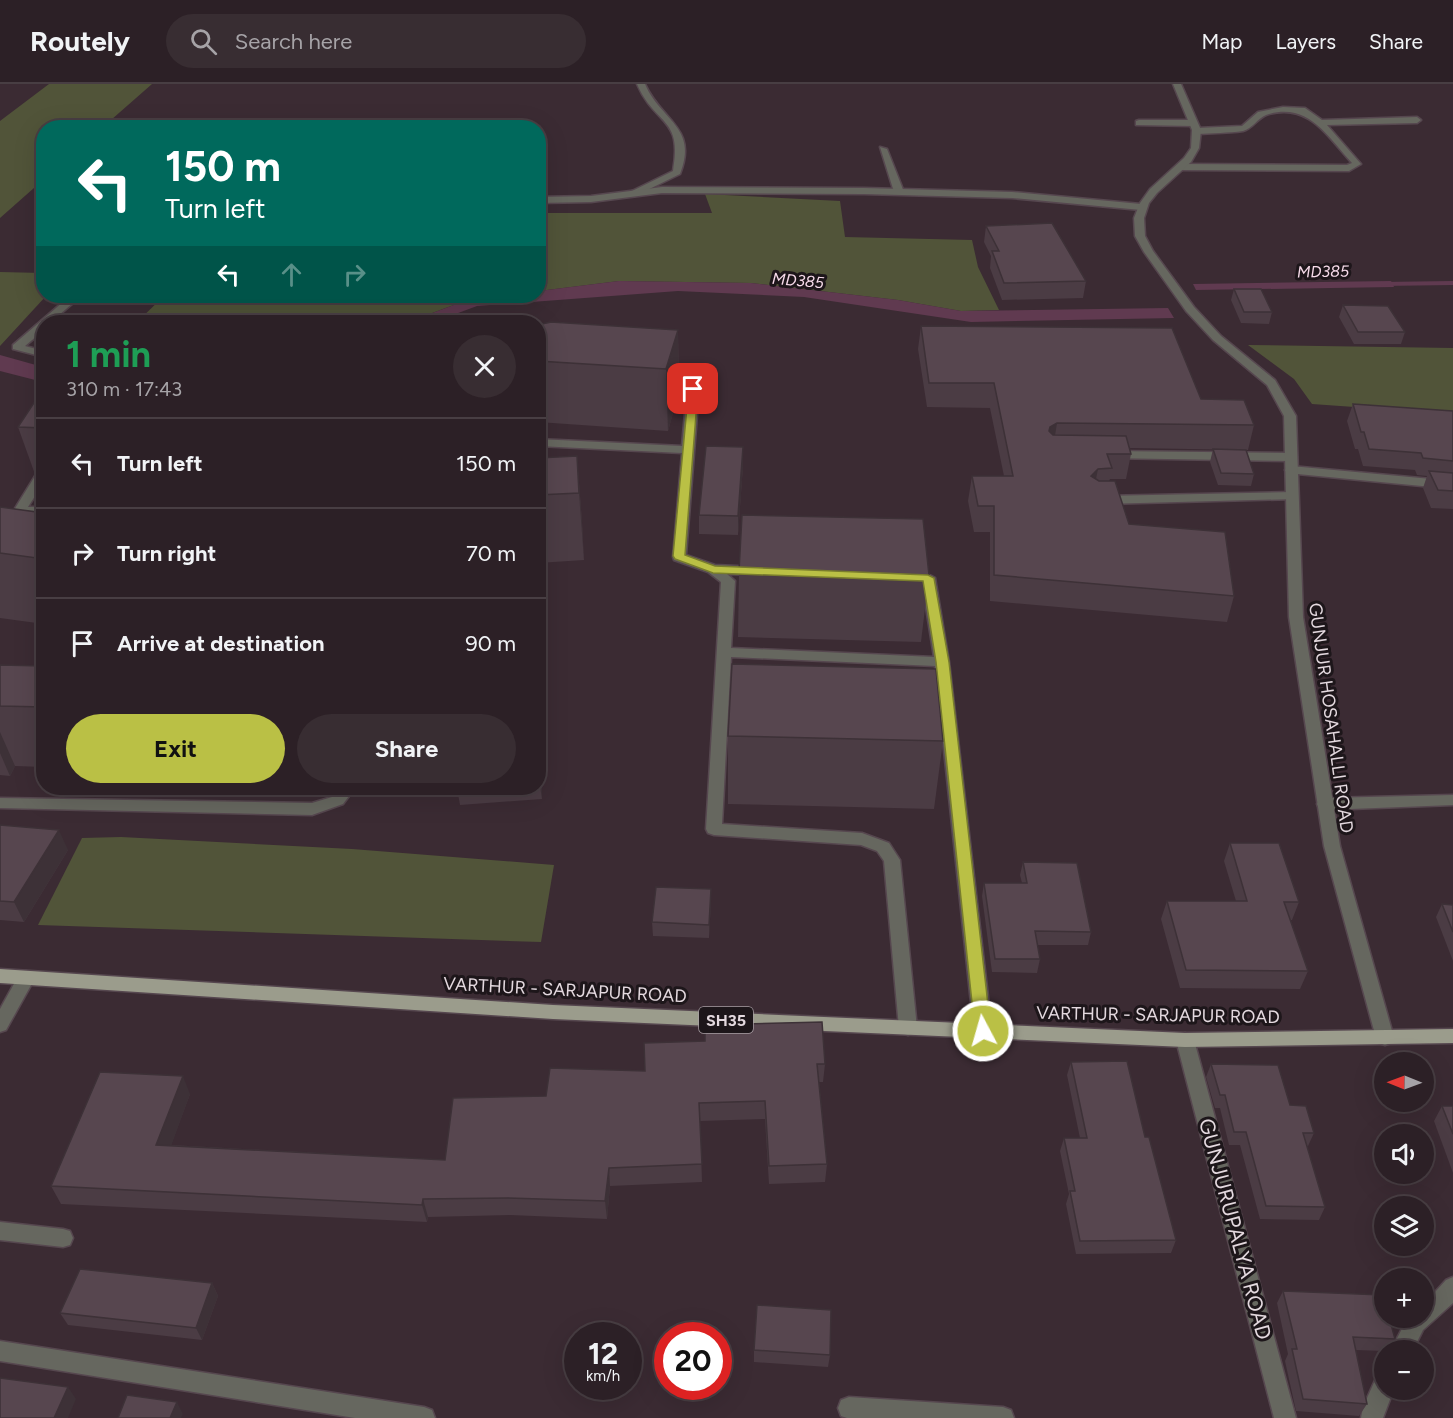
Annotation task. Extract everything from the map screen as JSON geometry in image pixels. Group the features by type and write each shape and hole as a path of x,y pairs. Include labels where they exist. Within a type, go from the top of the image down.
{"main road":[{"name":"VARTHUR - SARJAPUR ROAD","path":"0,976 553,1012 1185,1040 1453,1036"}],"street":[{"path":"635,193 677,172 682,142 678,129 644,96 641,84"},
{"path":"546,200 591,199 662,190 899,192 1012,195 1141,207 1158,185 1180,167 1195,147 1195,127 1177,84"},
{"path":"1139,123 1244,128 1261,114 1283,109 1302,110 1320,123 1357,164 1349,168 1180,167"},
{"path":"1320,123 1417,120"},
{"path":"883,149 899,192"},
{"name":"GUNJUR HOSAHALLI ROAD","path":"1141,207 1138,216 1141,238 1178,296 1189,311 1227,347 1271,381 1281,395 1290,416 1296,617 1332,846 1385,1038"},
{"path":"53,315 68,303"},
{"path":"36,330 17,347 36,352"},
{"path":"652,376 673,380 693,389 679,556 713,569 728,581 714,829 861,839 883,847 892,860 908,1028"},
{"path":"546,442 687,450"},
{"path":"1101,455 1291,464 1453,485"},
{"path":"36,484 20,510 36,511"},
{"path":"1094,500 1292,496"},
{"path":"713,569 773,572"},
{"path":"892,577 928,578 942,662 983,1031"},
{"path":"724,652 942,662"},
{"path":"0,803 312,809 332,804 344,795"},
{"path":"1325,804 1453,800"},
{"path":"0,1025 26,978"},
{"name":"GUNJURUPALYA ROAD","path":"1185,1040 1285,1418"},
{"path":"0,1231 63,1238"},
{"path":"1434,1308 1453,1287"},
{"path":"0,1351 424,1418"},
{"path":"1372,1418 1377,1400"},
{"path":"849,1408 1003,1418"}],"green space":[{"path":"49,84 152,84 111,120 36,120 36,186 0,218 0,121"},
{"path":"705,194 840,201 845,237 972,240 978,267 999,310 961,311 898,300 751,283 619,281 546,290 546,213 712,213"},
{"path":"0,272 36,273 36,303 40,303 0,346"},
{"path":"157,303 459,303 427,315 144,315"},
{"path":"1248,345 1453,348 1453,414 1312,404 1294,379"},
{"path":"121,837 352,849 554,865 541,942 38,925 82,838"}],"shaded area":[{"path":"619,281 751,283 898,300 961,311 1168,308 1174,318 971,322 804,297 678,291 546,301 546,290"},
{"path":"1391,281 1394,287 1196,290 1193,284"},
{"path":"459,303 517,303 477,306 453,315 427,315"},
{"path":"0,355 36,365 36,380 0,371"}],"building":[{"path":"1052,223 1086,281 1004,283 992,251 999,251 986,226"},
{"path":"1234,289 1261,289 1272,312 1244,312"},
{"path":"1343,305 1388,306 1405,332 1358,332"},
{"path":"546,323 678,330 666,369 546,362"},
{"path":"921,326 1172,328 1201,399 1244,400 1254,425 1057,423 1050,427 1049,431 1053,435 1126,436 1131,454 1107,454 1112,468 1098,469 1091,476 1099,481 1115,481 1129,524 1225,532 1234,596 994,575 994,506 978,506 972,476 1013,476 994,383 929,383"},
{"path":"36,400 36,428 18,427"},
{"path":"1353,404 1453,411 1453,461 1423,458 1421,453 1369,449 1364,432 1361,432"},
{"path":"706,446 743,447 738,516 699,515"},
{"path":"1213,449 1246,450 1254,474 1221,473"},
{"path":"577,456 579,493 546,495 546,458"},
{"path":"1429,471 1453,473 1453,491 1438,490"},
{"path":"0,507 36,512 36,558 0,553"},
{"path":"742,515 923,519 929,575 739,571"},
{"path":"732,664 936,669 943,741 728,736"},
{"path":"0,665 36,666 36,707 0,706"},
{"path":"0,825 59,830 14,902 0,901"},
{"path":"1230,843 1279,843 1299,902 1284,902 1308,971 1186,970 1167,901 1247,901"},
{"path":"1023,862 1077,863 1091,932 1035,931 1040,959 995,959 984,883 1027,883"},
{"path":"656,887 711,889 709,925 652,922"},
{"path":"1442,904 1453,905 1453,932"},
{"path":"822,1022 825,1064 817,1064 827,1164 769,1166 765,1101 699,1103 702,1164 609,1168 605,1201 507,1198 423,1199 422,1205 51,1186 100,1072 183,1076 156,1145 445,1160 453,1098 546,1096 550,1068 645,1071 644,1043 705,1041 705,1025"},
{"path":"1127,1061 1145,1137 1149,1137 1176,1240 1080,1241 1070,1191 1075,1191 1064,1138 1087,1138 1071,1062"},
{"path":"1211,1064 1278,1065 1290,1105 1306,1106 1314,1133 1303,1133 1325,1207 1266,1206 1246,1132 1234,1132 1225,1095 1220,1095"},
{"path":"1442,1106 1453,1106 1453,1134"},
{"path":"80,1269 212,1283 196,1328 60,1313"},
{"path":"1283,1291 1374,1295 1374,1328 1392,1328 1395,1339 1353,1337 1367,1404 1303,1399 1292,1349 1297,1349"},
{"path":"757,1305 831,1310 830,1355 754,1350"},
{"path":"0,1378 68,1387 54,1418 0,1418"},
{"path":"127,1395 177,1402 170,1418 118,1418"}],"waterway":[{"name":"MD385","path":"1381,284 1453,283"}],"route":[{"path":"693,389 679,556 713,569 928,578 942,662 983,1031"}]}
